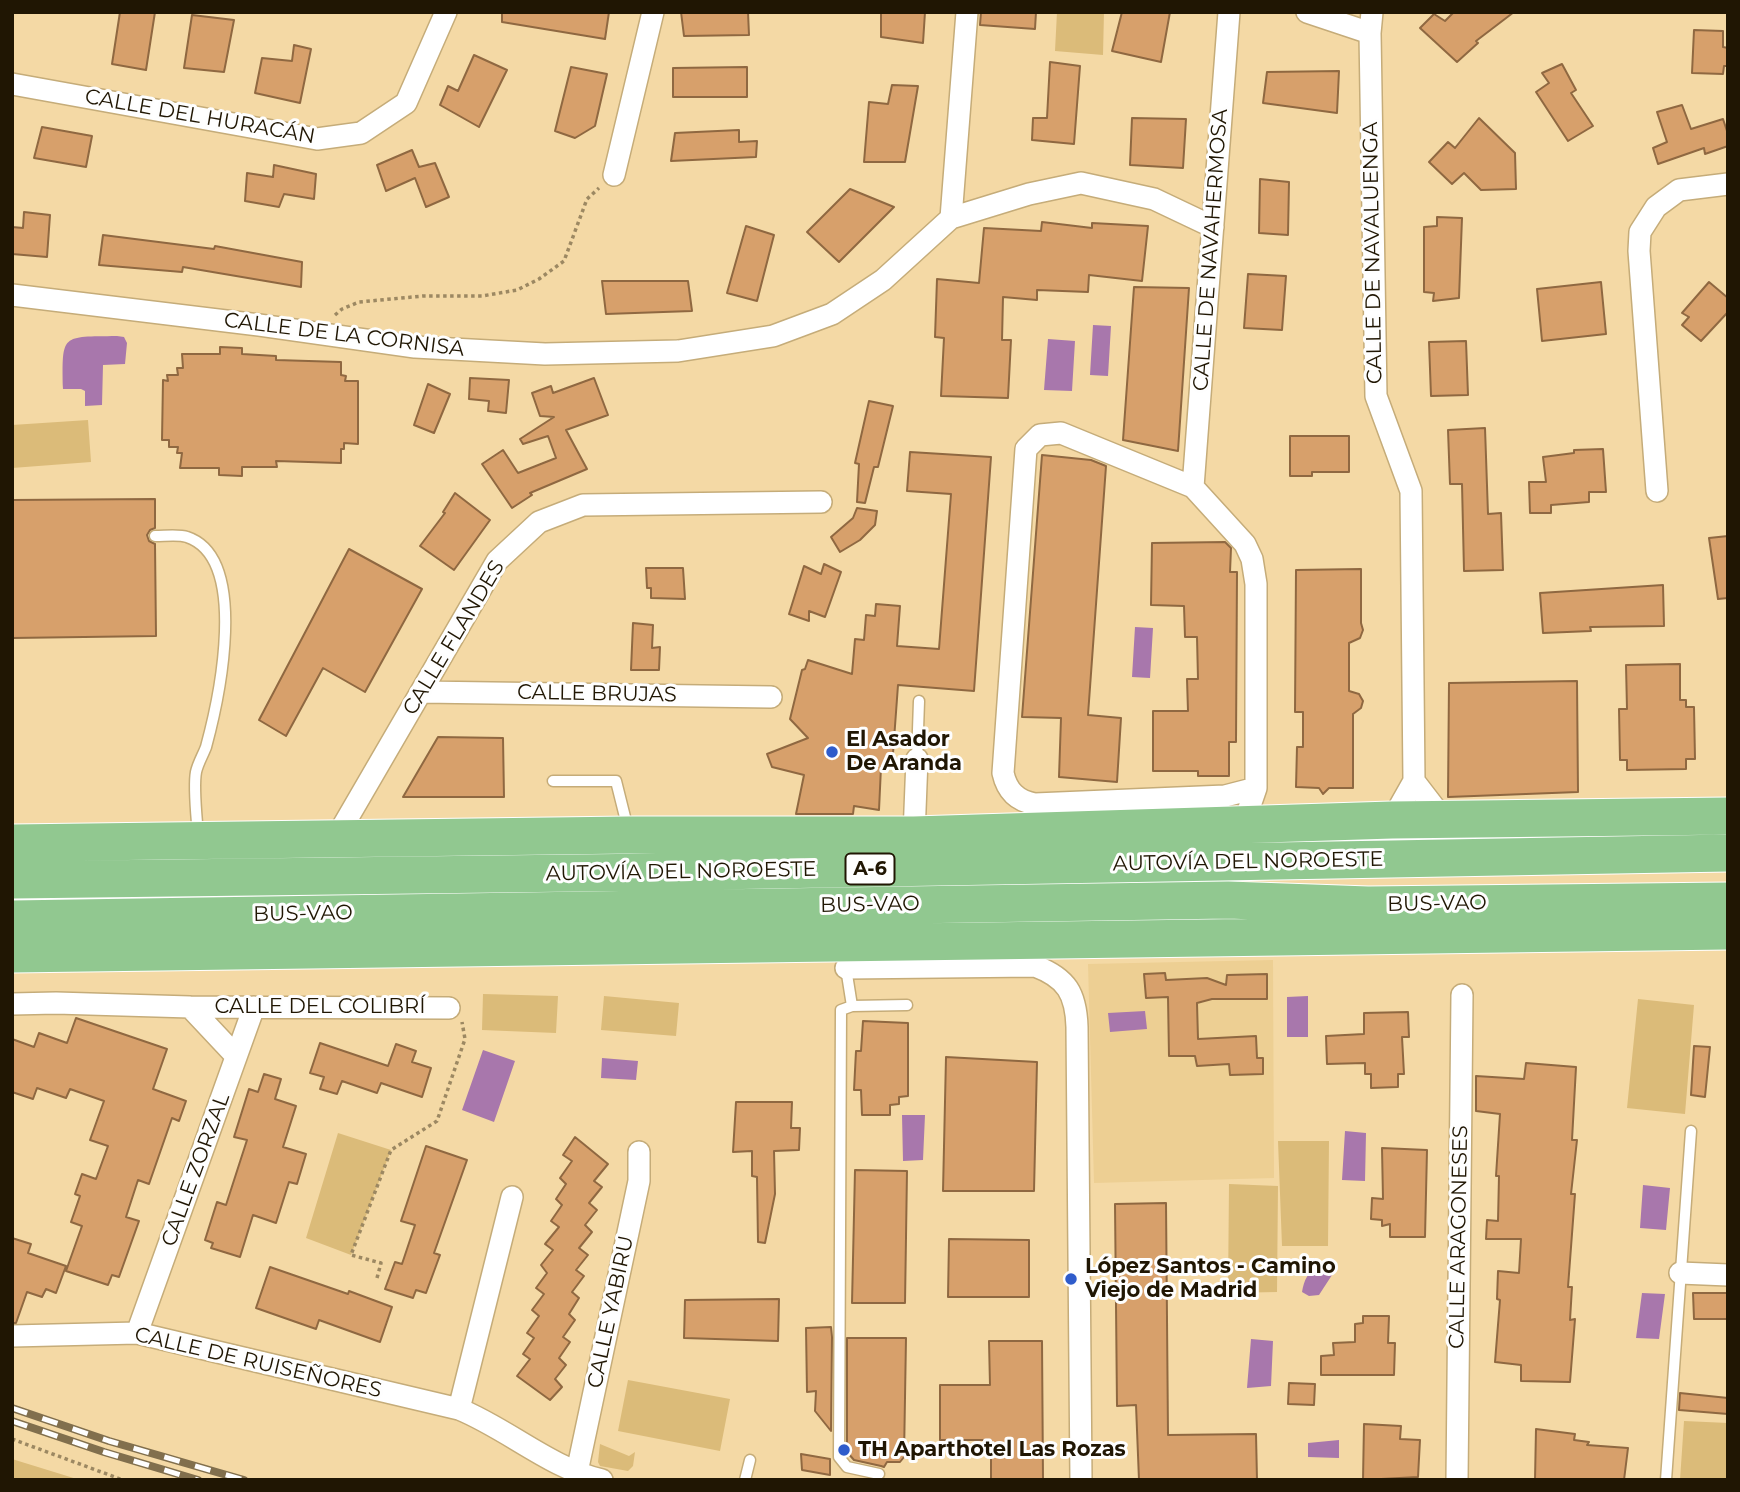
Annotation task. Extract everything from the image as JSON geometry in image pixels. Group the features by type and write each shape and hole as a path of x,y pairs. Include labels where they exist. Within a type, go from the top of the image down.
{"highway":[{"path":"12,843 629,835 914,835 1244,823 1728,816"},
{"name":"AUTOVÍA DEL NOROESTE","path":"12,880 658,873 1728,853"},
{"path":"1228,900 1367,891 1728,884"},
{"name":"BUS-VAO","path":"12,919 1228,900 1368,905 1728,901"},
{"path":"12,954 1728,931"},
{"path":"65,953 88,970 643,972 846,968"}],"street":[{"name":"CALLE DEL HURACÁN","path":"12,85 317,139 361,133 406,103 446,12"},
{"path":"614,175 653,12"},
{"path":"951,218 967,12"},
{"name":"CALLE DE NAVAHERMOSA","path":"1193,487 1229,12"},
{"path":"1307,12 1371,23"},
{"name":"CALLE DE NAVALUENGA","path":"1371,23 1376,397 1411,491 1414,781"},
{"name":"CALLE DE LA CORNISA","path":"12,295 415,347 545,354 678,351 773,336 832,314 883,280 951,218 1029,194 1081,183 1154,199 1213,227"},
{"path":"1657,491 1639,251 1640,232 1656,207 1679,190 1728,184"},
{"path":"1244,823 1256,788 1256,584 1252,559 1245,544 1193,487 1061,433 1040,435 1026,449 1003,773 1011,791 1023,802 1035,804 1225,796 1256,788"},
{"name":"CALLE FLANDES","path":"336,838 497,561 539,522 583,505 821,502"},
{"name":"CALLE BRUJAS","path":"422,692 771,697"},
{"path":"914,835 917,759"},
{"path":"1392,820 1414,781 1444,820"},
{"path":"364,792 370,821 384,838"},
{"path":"846,968 1035,966 1048,971 1067,986 1073,996 1070,1027 1078,1130 1081,1480"},
{"name":"CALLE ARAGONESES","path":"1457,1480 1462,995"},
{"name":"CALLE DEL COLIBRÍ","path":"12,1004 449,1008"},
{"name":"CALLE DEL COLIBRÍ","path":"190,1007 236,1056"},
{"name":"CALLE ZORZAL","path":"137,1333 254,1007"},
{"name":"CALLE YABIRU","path":"578,1472 639,1181 639,1152"},
{"path":"459,1409 512,1197"},
{"path":"1680,1273 1728,1275"},
{"name":"CALLE DE RUISEÑORES","path":"12,1336 137,1333 459,1409 483,1419 578,1472 602,1480"}],"lane":[{"path":"155,536 187,536 202,546 217,562 225,597 221,675 205,748 196,772 198,839"},
{"path":"917,759 919,701"},
{"path":"553,781 616,781 629,835"},
{"path":"846,968 852,1006"},
{"path":"879,1473 847,1467 839,1457 841,1010 852,1006 906,1005"},
{"path":"1666,1480 1691,1131"},
{"path":"745,1480 750,1461"}],"path":[{"path":"321,333 336,313 359,302 423,296 482,296 517,290 539,279 564,261 587,199 614,175"},
{"path":"377,1278 381,1264 351,1255 391,1150 437,1121 465,1039 463,1023 449,1008"},
{"path":"12,1439 123,1480"}],"shaded area":[{"path":"1057,12 1104,12 1103,55 1055,51"},
{"path":"1093,325 1111,326 1108,376 1090,375"},
{"path":"124,337 127,343 125,364 103,365 102,405 85,406 85,391 63,389 65,348 75,338"},
{"path":"1048,339 1075,341 1072,391 1044,390"},
{"path":"88,420 91,462 12,468 12,425"},
{"path":"1135,627 1153,628 1150,678 1132,677"},
{"path":"1273,960 1274,1178 1094,1183 1088,964"},
{"path":"483,994 558,996 556,1033 482,1030"},
{"path":"604,996 679,1003 676,1036 601,1030"},
{"path":"1308,996 1308,1037 1287,1037 1287,997"},
{"path":"1638,999 1694,1005 1685,1114 1627,1108"},
{"path":"1145,1011 1147,1029 1110,1032 1108,1013"},
{"path":"483,1050 515,1061 494,1122 462,1110"},
{"path":"602,1058 638,1061 636,1080 601,1078"},
{"path":"902,1115 925,1115 923,1160 903,1161"},
{"path":"1345,1131 1366,1133 1365,1181 1342,1180"},
{"path":"338,1133 391,1150 351,1255 306,1238"},
{"path":"1278,1141 1329,1141 1328,1246 1282,1246"},
{"path":"1229,1184 1278,1186 1277,1292 1228,1293"},
{"path":"1643,1185 1670,1188 1666,1230 1640,1228"},
{"path":"1318,1265 1328,1267 1332,1275 1319,1295 1309,1296 1302,1292 1304,1284 1309,1273"},
{"path":"1642,1293 1665,1294 1659,1339 1636,1338"},
{"path":"1251,1339 1273,1341 1271,1386 1247,1388"},
{"path":"628,1380 730,1399 720,1451 618,1431"},
{"path":"1684,1421 1728,1423 1728,1480 1680,1480"},
{"path":"1339,1440 1339,1458 1308,1457 1308,1443"},
{"path":"600,1444 629,1456 635,1452 633,1466 628,1471 600,1466"},
{"path":"12,1459 80,1480 12,1480"}],"building":[{"path":"120,12 155,12 146,70 112,64"},
{"path":"502,12 609,12 605,39 502,22"},
{"path":"681,12 748,12 749,35 684,36"},
{"path":"881,12 925,12 923,43 881,37"},
{"path":"981,12 1036,12 1035,29 980,25"},
{"path":"1122,12 1170,12 1161,62 1112,51"},
{"path":"1454,12 1514,12 1476,41 1478,43 1457,62 1420,28 1434,14 1445,21"},
{"path":"192,15 234,20 224,72 184,68"},
{"path":"1694,30 1723,31 1723,47 1728,48 1728,66 1724,66 1723,74 1692,73"},
{"path":"294,45 311,49 300,103 255,93 262,58 292,61"},
{"path":"474,55 507,70 479,127 440,105 448,86 458,91"},
{"path":"1050,62 1080,66 1074,144 1032,140 1033,118 1047,118"},
{"path":"1562,64 1576,90 1571,93 1593,126 1568,141 1536,92 1549,83 1542,73"},
{"path":"571,67 607,74 595,126 575,138 555,131"},
{"path":"747,67 747,97 673,97 673,68"},
{"path":"1339,71 1337,113 1263,103 1267,72"},
{"path":"892,85 918,86 905,162 864,162 869,102 888,104"},
{"path":"1682,105 1691,129 1723,119 1728,134 1728,146 1705,154 1704,148 1658,164 1653,148 1667,142 1657,112"},
{"path":"1132,118 1186,119 1183,168 1130,165"},
{"path":"1479,118 1515,153 1516,189 1481,190 1464,173 1452,184 1429,162 1448,142 1455,148"},
{"path":"42,127 92,136 86,167 34,158"},
{"path":"739,130 739,142 757,141 756,157 671,161 675,133"},
{"path":"412,150 419,167 435,163 449,197 426,207 415,178 386,191 377,165"},
{"path":"274,165 316,174 314,199 284,194 279,207 245,201 247,173 273,177"},
{"path":"1260,179 1289,182 1288,235 1259,233"},
{"path":"850,189 894,207 839,262 807,232"},
{"path":"24,212 50,215 47,257 12,254 12,227 23,228"},
{"path":"1437,217 1462,218 1459,298 1433,301 1434,293 1424,292 1424,227 1437,226"},
{"path":"1042,222 1092,228 1092,223 1148,226 1142,281 1089,275 1088,292 1037,290 1037,300 1003,297 1002,340 1011,340 1008,398 941,396 944,338 935,337 937,279 979,283 984,228 1041,231"},
{"path":"746,226 774,235 757,301 727,293"},
{"path":"103,235 214,249 215,246 302,262 301,287 183,267 182,272 99,265"},
{"path":"1248,274 1286,276 1282,330 1244,328"},
{"path":"602,281 688,281 692,311 606,314"},
{"path":"1601,282 1606,334 1542,341 1537,289"},
{"path":"1709,282 1728,298 1728,312 1701,341 1682,325 1689,317 1682,313"},
{"path":"1134,287 1189,288 1178,451 1123,440"},
{"path":"1466,341 1468,395 1431,396 1429,342"},
{"path":"220,347 242,348 242,354 276,356 276,360 341,362 341,375 346,376 345,381 358,381 358,444 344,443 341,463 276,461 277,467 242,467 242,476 219,475 219,468 180,468 182,453 177,453 178,447 169,447 169,440 162,440 163,380 168,381 167,375 178,375 177,368 183,368 182,354 220,354"},
{"path":"470,378 509,380 506,413 488,411 489,401 469,399"},
{"path":"594,378 608,415 566,430 587,469 530,493 532,495 512,508 482,464 503,450 518,473 556,458 548,436 523,444 520,439 554,417 540,416 532,393 551,386 553,393"},
{"path":"428,384 450,394 434,433 414,425"},
{"path":"869,401 893,406 878,467 874,467 865,503 857,502 859,464 855,463"},
{"path":"1485,428 1488,514 1501,513 1503,570 1464,571 1462,484 1450,484 1448,430"},
{"path":"1290,436 1349,436 1349,472 1312,472 1312,476 1290,476"},
{"path":"1603,449 1606,492 1589,492 1589,502 1551,505 1551,513 1530,513 1529,482 1546,482 1543,457 1574,453 1574,450"},
{"path":"910,452 991,457 974,691 898,685 892,767 881,767 879,810 854,806 853,814 796,814 804,775 772,767 767,754 808,738 790,719 802,670 808,660 852,674 855,639 864,640 866,615 875,616 876,604 900,606 897,646 939,649 951,494 907,491"},
{"path":"1042,455 1091,460 1106,466 1088,715 1121,718 1117,782 1059,777 1061,718 1022,717"},
{"path":"455,493 490,520 454,570 420,546 445,513 443,512"},
{"path":"155,499 155,528 147,535 149,541 155,544 156,636 12,638 12,500"},
{"path":"857,508 877,511 875,525 860,540 840,552 831,537 853,518"},
{"path":"1728,536 1728,598 1718,599 1709,538"},
{"path":"1225,542 1231,548 1230,572 1237,572 1236,742 1229,742 1229,776 1198,776 1198,771 1153,771 1153,711 1188,711 1187,679 1198,679 1197,637 1185,637 1184,606 1151,605 1152,543"},
{"path":"349,549 422,589 365,692 323,668 286,736 259,720"},
{"path":"824,564 841,572 825,617 809,611 809,621 789,614 804,566 821,574"},
{"path":"646,568 683,568 685,599 651,598 651,588 647,588"},
{"path":"1361,569 1363,630 1360,638 1349,643 1349,691 1359,694 1363,701 1361,708 1353,714 1353,788 1329,788 1323,794 1319,788 1296,787 1297,747 1303,747 1303,712 1295,712 1296,570"},
{"path":"1663,585 1664,626 1590,627 1591,631 1543,633 1540,593"},
{"path":"633,623 653,625 652,648 660,647 659,670 631,670"},
{"path":"1680,664 1680,700 1686,700 1686,707 1694,707 1695,759 1686,759 1686,769 1627,770 1627,760 1620,760 1619,709 1627,709 1626,665"},
{"path":"1577,681 1578,792 1448,797 1449,683"},
{"path":"438,737 503,738 504,797 403,797"},
{"path":"1165,973 1166,980 1207,978 1226,985 1227,975 1267,974 1267,999 1212,999 1197,1003 1198,1039 1256,1036 1257,1058 1263,1058 1263,1074 1230,1075 1229,1064 1197,1066 1195,1056 1169,1056 1168,997 1146,998 1144,974"},
{"path":"1408,1012 1409,1037 1402,1037 1404,1074 1398,1074 1398,1087 1371,1088 1371,1074 1365,1074 1365,1063 1327,1064 1326,1036 1364,1034 1364,1013"},
{"path":"76,1018 167,1049 153,1089 186,1101 179,1121 172,1118 149,1184 138,1180 126,1217 139,1221 119,1277 112,1275 108,1285 66,1271 82,1226 71,1222 80,1196 75,1194 82,1174 96,1179 108,1146 90,1140 104,1101 70,1089 66,1098 37,1088 33,1099 12,1092 12,1039 34,1047 39,1033 67,1043"},
{"path":"863,1021 908,1023 908,1096 899,1097 899,1104 890,1105 890,1115 862,1115 861,1090 854,1090 856,1051 861,1051"},
{"path":"320,1043 388,1066 396,1044 416,1051 412,1062 431,1068 422,1097 381,1083 377,1093 342,1081 337,1094 320,1089 324,1077 310,1073"},
{"path":"1694,1046 1710,1047 1705,1097 1691,1095"},
{"path":"946,1057 1037,1062 1034,1191 943,1191"},
{"path":"1526,1063 1576,1067 1572,1140 1577,1140 1571,1194 1575,1194 1568,1287 1572,1287 1570,1320 1575,1319 1570,1382 1521,1381 1521,1365 1495,1362 1500,1300 1497,1299 1498,1271 1519,1273 1521,1239 1486,1239 1487,1220 1498,1221 1499,1176 1496,1176 1500,1114 1476,1111 1476,1076 1524,1079"},
{"path":"264,1074 281,1079 275,1099 296,1106 283,1147 306,1154 297,1184 289,1182 276,1223 253,1215 240,1257 211,1248 213,1243 205,1240 217,1202 226,1205 247,1140 234,1137 249,1089 258,1092"},
{"path":"736,1102 792,1102 791,1128 800,1128 799,1150 774,1151 775,1194 765,1243 758,1242 757,1177 752,1176 752,1151 733,1152"},
{"path":"575,1137 608,1164 594,1181 602,1187 589,1203 597,1210 585,1225 592,1232 579,1248 588,1255 576,1270 584,1276 572,1292 579,1298 569,1314 575,1320 563,1337 570,1342 559,1358 566,1365 555,1379 562,1387 550,1400 517,1376 530,1359 523,1354 534,1338 527,1333 539,1316 532,1310 544,1294 536,1288 547,1273 541,1265 553,1250 545,1244 559,1227 551,1221 562,1205 556,1199 566,1184 560,1178 572,1161 563,1155"},
{"path":"426,1146 467,1160 434,1253 440,1255 426,1293 416,1290 413,1298 385,1289 395,1262 402,1264 415,1225 401,1221"},
{"path":"1382,1148 1427,1150 1425,1237 1390,1237 1390,1224 1382,1226 1382,1220 1371,1219 1372,1198 1383,1199"},
{"path":"855,1170 907,1171 905,1303 852,1303"},
{"path":"1166,1203 1168,1435 1256,1434 1257,1480 1139,1480 1136,1405 1117,1406 1115,1204"},
{"path":"12,1238 31,1244 28,1253 66,1266 56,1293 46,1289 42,1297 27,1292 16,1323 12,1323"},
{"path":"949,1239 1029,1240 1029,1297 948,1297"},
{"path":"270,1267 392,1307 380,1342 319,1320 316,1329 256,1308"},
{"path":"1693,1293 1728,1293 1728,1319 1694,1319"},
{"path":"779,1299 778,1341 684,1338 685,1300"},
{"path":"1363,1316 1389,1316 1388,1343 1395,1343 1394,1375 1321,1375 1321,1356 1334,1355 1333,1343 1355,1342 1355,1324 1363,1323"},
{"path":"831,1327 831,1431 815,1411 816,1391 807,1392 806,1328"},
{"path":"847,1338 906,1338 904,1457 900,1462 887,1462 884,1467 854,1460 847,1452"},
{"path":"989,1341 1042,1341 1043,1480 991,1480 991,1440 940,1440 940,1385 990,1385"},
{"path":"1289,1383 1315,1384 1314,1405 1288,1404"},
{"path":"1680,1393 1728,1398 1728,1414 1679,1410"},
{"path":"1364,1424 1401,1426 1400,1439 1420,1440 1418,1477 1363,1480"},
{"path":"1536,1429 1575,1434 1574,1440 1589,1442 1587,1445 1628,1448 1624,1480 1535,1480"},
{"path":"801,1454 830,1459 830,1475 802,1470"}],"railway":[{"path":"12,1408 109,1441 244,1480"},
{"path":"12,1421 198,1480"}],"place":[{"name":"El Asador De Aranda","path":"832,752"},
{"name":"López Santos - Camino Viejo de Madrid","path":"1071,1279"},
{"name":"TH Aparthotel Las Rozas","path":"844,1450"}]}
